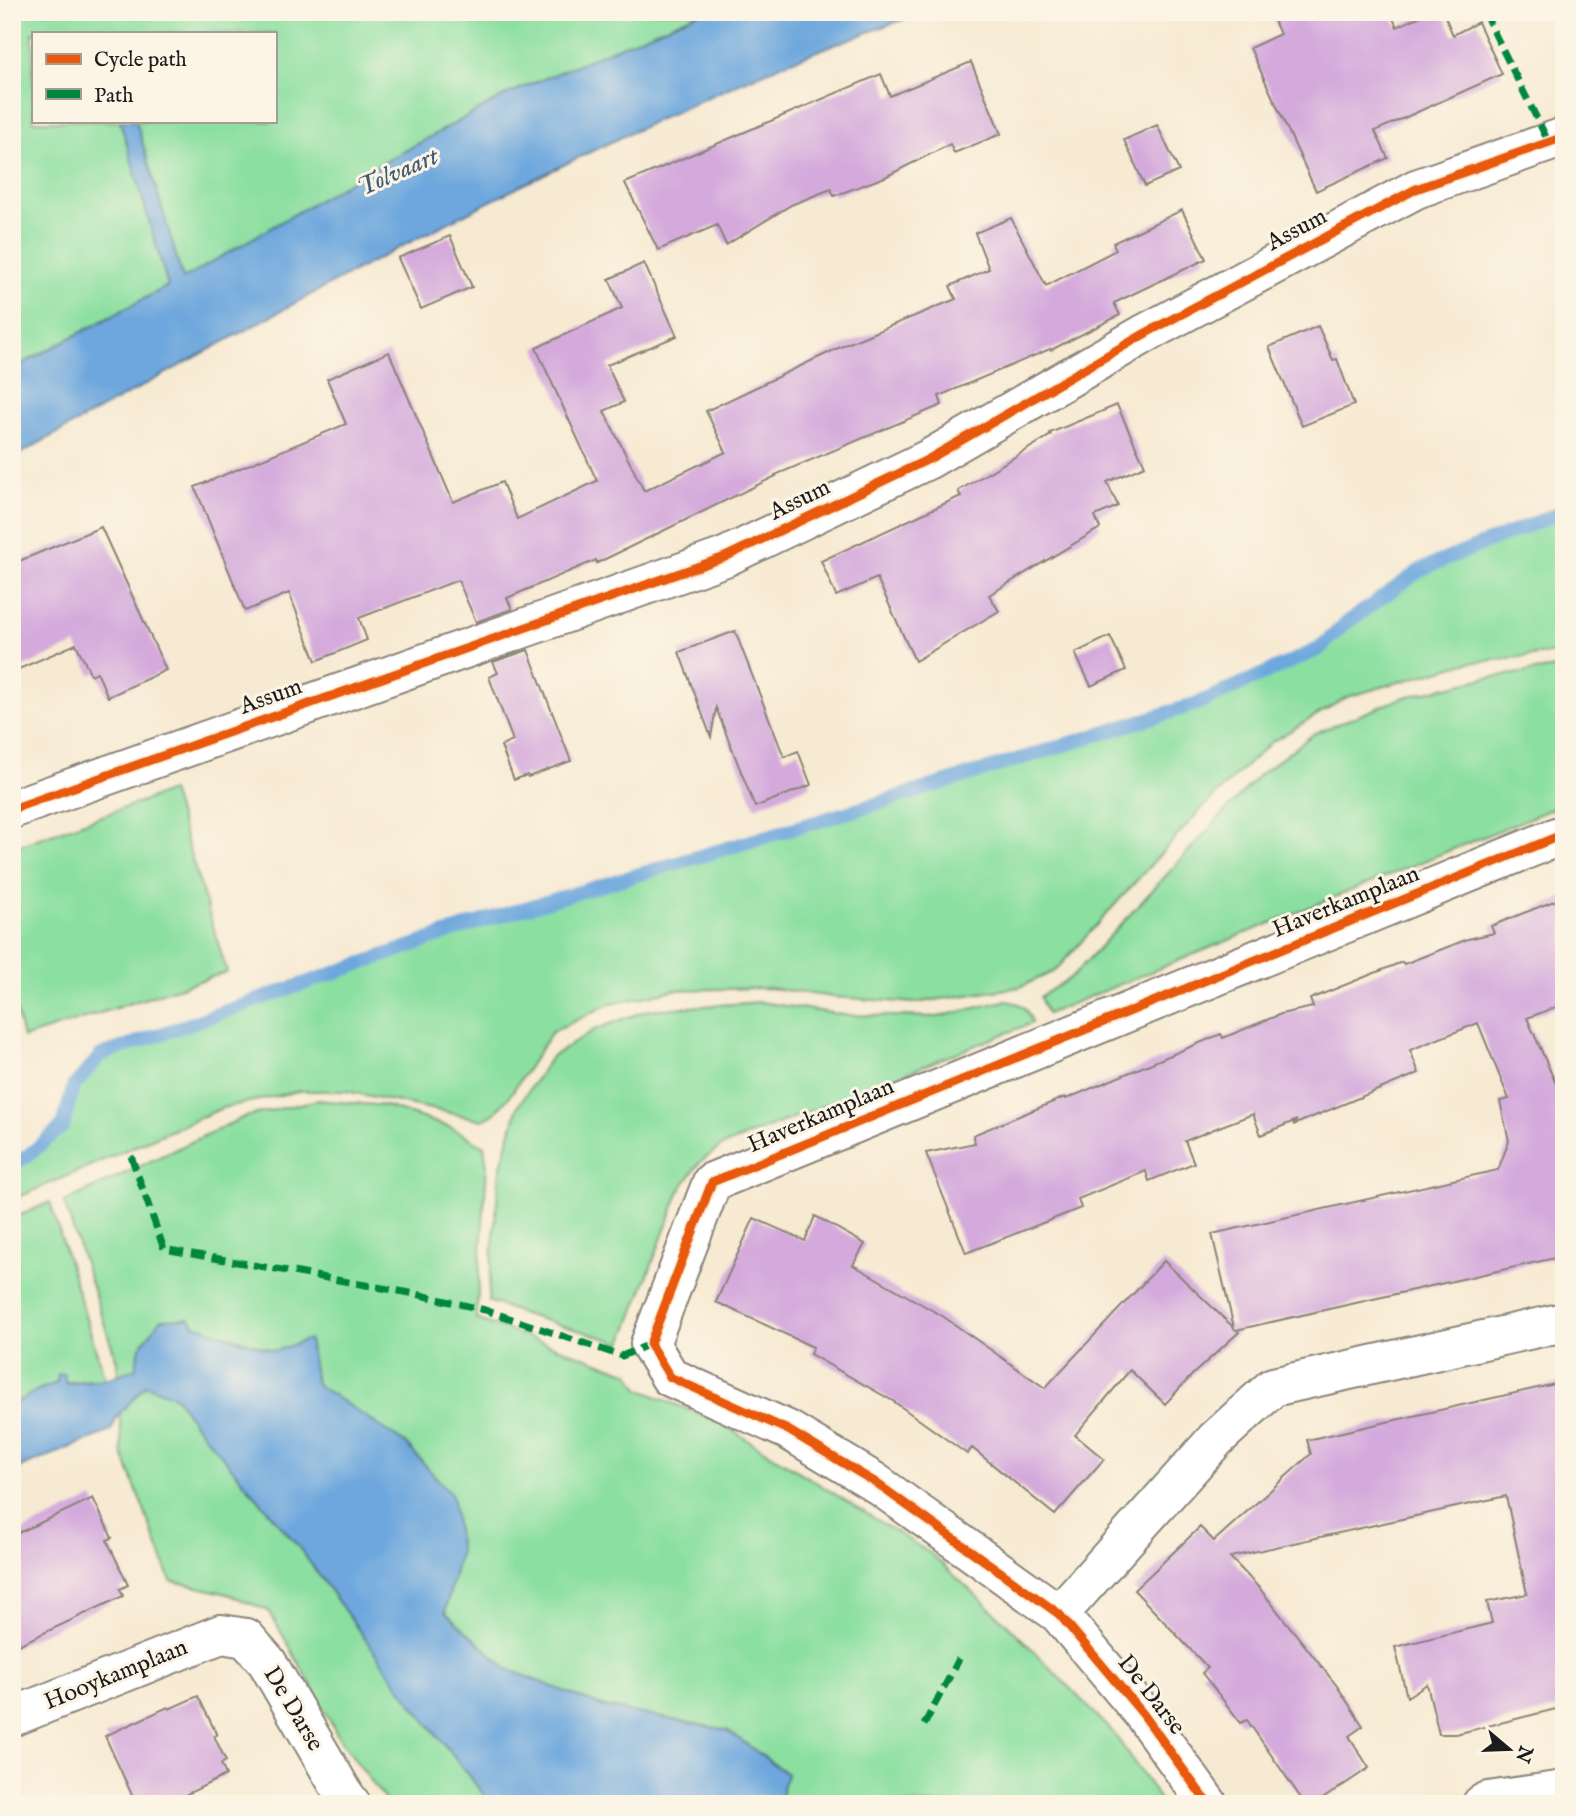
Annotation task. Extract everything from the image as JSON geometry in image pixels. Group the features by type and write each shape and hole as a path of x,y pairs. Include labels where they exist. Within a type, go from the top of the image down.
{"street":[{"name":"Assum","path":"12,809 724,557 929,459 1146,333 1416,189 1564,137"},
{"name":"Haverkamplaan","path":"1059,1614 873,1481 788,1430 670,1377 650,1344 712,1182 1564,834"},
{"path":"1059,1614 1216,1439 1273,1387 1564,1322"},
{"name":"De Darse","path":"1059,1614 1143,1714 1208,1804"},
{"name":"De Darse","path":"220,1634 246,1638 267,1662 351,1804"},
{"name":"Hooykamplaan","path":"12,1717 220,1634"},
{"path":"1482,1804 1564,1790"}],"green space":[{"path":"12,12 701,12 508,94 363,174 183,279 12,369"},
{"path":"1564,511 1564,652 1466,663 1347,697 1270,743 1204,806 1055,971 1020,987 915,1003 833,997 769,988 675,990 607,1005 552,1032 509,1097 494,1114 483,1120 346,1091 299,1091 222,1108 12,1200 12,1164 26,1157 63,1126 73,1087 101,1055 485,920 876,804 1199,703 1319,649 1345,624 1422,569"},
{"path":"1564,667 1564,804 1047,1014 1040,997 1073,976 1259,775 1315,733 1405,697 1485,678"},
{"path":"171,791 227,972 23,1038 12,993 12,848"},
{"path":"1004,1001 1022,1006 1032,1023 722,1146 700,1162 680,1190 622,1343 488,1301 500,1170 518,1106 551,1057 596,1029 648,1010 760,1002 845,1015 938,1017"},
{"path":"317,1100 386,1106 452,1128 484,1146 487,1166 476,1319 630,1373 639,1389 722,1424 930,1553 1005,1622 1112,1731 1163,1804 779,1804 787,1774 727,1730 604,1707 507,1669 445,1612 405,1443 316,1384 275,1351 194,1325 146,1385 176,1397 193,1422 298,1546 407,1697 491,1804 388,1804 339,1738 269,1611 228,1594 171,1581 122,1452 117,1362 64,1202 244,1117"},
{"path":"50,1202 105,1379 57,1383 12,1405 12,1219"}],"water":[{"name":"Tolvaart","path":"701,12 923,12 760,74 569,162 381,257 12,458 12,369 168,286 120,122 136,122 183,279 363,174 508,94"},
{"path":"190,1318 194,1325 275,1351 309,1339 316,1384 405,1443 452,1495 460,1551 445,1612 507,1669 604,1707 727,1730 787,1774 779,1804 491,1804 407,1697 298,1546 193,1422 176,1397 146,1385 118,1415 111,1431 12,1471 12,1405 57,1383 58,1374 64,1374 66,1384 105,1379 135,1369 140,1347 161,1319"}],"building":[{"path":"1270,12 1390,12 1397,27 1429,12 1443,12 1453,35 1478,22 1502,74 1375,131 1388,158 1316,191 1250,48 1280,34"},
{"path":"971,62 1001,134 954,153 950,144 885,177 834,196 831,189 791,205 726,245 717,225 658,250 625,183 881,74 890,96"},
{"path":"1157,125 1179,171 1145,186 1124,140"},
{"path":"1182,210 1206,259 1114,303 1120,315 1051,350 939,396 942,405 775,475 597,563 596,560 507,598 512,609 476,622 458,580 359,618 367,640 316,661 289,593 245,611 195,487 346,424 327,379 389,352 453,502 502,482 517,519 597,481 536,348 622,308 609,279 644,263 677,336 607,365 624,402 604,411 644,491 726,452 706,411 849,343 956,299 950,286 989,269 975,233 1011,218 1046,286 1116,250 1113,243"},
{"path":"450,236 472,287 421,309 398,258"},
{"path":"1318,326 1333,360 1337,359 1354,405 1302,426 1269,347"},
{"path":"1117,405 1145,466 1107,482 1118,506 1095,516 1100,528 989,595 999,611 915,661 877,578 836,596 821,561 961,496 958,491 1051,435 1050,433"},
{"path":"101,527 166,670 108,697 97,672 91,675 76,644 12,672 12,564"},
{"path":"735,631 784,757 798,751 811,785 755,807 716,708 711,737 679,652"},
{"path":"1110,636 1126,670 1091,686 1075,653"},
{"path":"528,650 571,761 514,780 501,746 513,741 489,677 498,673 493,662"},
{"path":"1564,897 1564,1004 1527,1018 1556,1084 1564,1082 1564,1256 1236,1330 1239,1332 1165,1404 1130,1370 1075,1435 1104,1459 1055,1515 972,1448 967,1454 893,1401 810,1354 813,1347 716,1302 754,1218 805,1241 815,1216 865,1244 853,1265 944,1317 1045,1388 1164,1261 1234,1328 1212,1234 1498,1170 1509,1141 1500,1101 1509,1099 1478,1023 1410,1050 1419,1073 1293,1125 1297,1120 1261,1135 1253,1114 1219,1127 1185,1141 1194,1163 1149,1181 1146,1171 1078,1199 1081,1208 966,1253 926,1153 975,1143 973,1135 1221,1034 1223,1038 1281,1014 1313,1007 1310,999 1402,962 1404,964 1468,939 1494,933 1491,926"},
{"path":"1564,1382 1564,1574 1559,1574 1564,1624 1564,1707 1456,1734 1439,1734 1427,1684 1407,1697 1395,1647 1492,1623 1487,1602 1527,1594 1506,1496 1230,1557 1260,1589 1337,1686 1363,1726 1349,1736 1369,1768 1315,1804 1305,1804 1247,1720 1241,1723 1202,1673 1208,1668 1134,1590 1200,1527 1214,1541 1311,1454 1307,1440"},
{"path":"93,1498 112,1538 107,1540 128,1585 120,1589 123,1596 12,1648 12,1536"},
{"path":"198,1696 217,1735 214,1736 226,1761 221,1764 226,1775 167,1804 136,1804 105,1736"}],"waterway":[{"path":"12,1164 26,1157 63,1126 73,1087 101,1055 485,920 876,804 1199,703 1319,649 1345,624 1422,569 1564,511"}],"marked path":[{"path":"1484,12 1549,143"},
{"path":"131,1156 164,1249 416,1294 485,1310 622,1356 650,1344"},
{"path":"924,1725 959,1659"}],"cycle path":[{"path":"12,809 725,557 929,459 1146,333 1416,189 1564,137"},
{"path":"1208,1804 1143,1714 1059,1614 873,1481 788,1430 670,1377 650,1344 712,1182 1564,834"}]}
